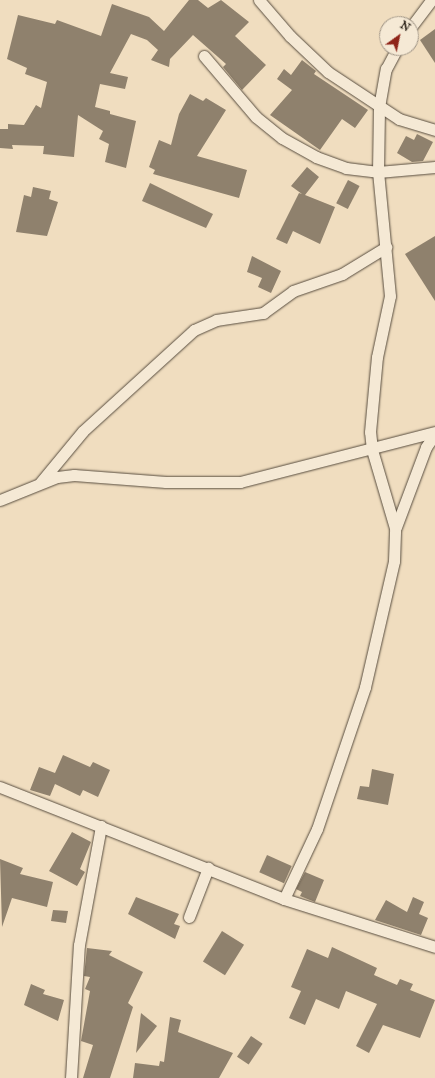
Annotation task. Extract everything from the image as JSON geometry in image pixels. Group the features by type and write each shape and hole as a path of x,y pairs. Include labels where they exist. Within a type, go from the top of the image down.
{"street":[{"path":"260,0 290,36 328,72 379,107 414,125 435,130"},
{"path":"419,16 431,0"},
{"path":"204,56 242,103 282,138 331,162 378,172 435,167"},
{"path":"284,899 317,829 365,687 394,561 395,528 372,450 370,432 377,357 390,296 378,172 379,107 386,69 393,56"},
{"path":"39,484 83,431 194,330 216,320 263,313 293,291 342,274 386,247"},
{"path":"0,500 39,484 74,475 227,484 372,450 435,433"},
{"path":"395,528 426,447 435,433"},
{"path":"0,787 284,899 435,947"},
{"path":"71,1078 79,945 101,826"},
{"path":"189,917 208,868"}],"building":[{"path":"189,0 198,0 208,8 221,0 249,22 235,36 266,65 242,90 223,67 226,64 193,35 170,59 169,67 151,60 158,50 147,40 131,34 110,73 128,77 125,89 100,84 95,107 110,111 110,114 136,121 126,168 105,162 109,144 99,139 103,131 78,115 74,157 43,154 44,146 12,145 13,149 0,148 0,129 8,129 8,124 24,125 36,105 41,108 47,82 25,74 27,68 7,59 18,15 55,24 57,20 101,36 112,4 149,17 164,31"},
{"path":"435,29 435,63 420,40"},
{"path":"302,60 316,71 314,74 368,110 355,128 342,119 320,150 270,115 292,90 277,79 284,69 291,75"},
{"path":"190,94 203,101 206,98 226,110 197,156 247,170 239,198 153,174 155,170 149,167 159,140 171,145 179,114"},
{"path":"417,134 433,142 423,161 412,162 397,153 406,136 414,140"},
{"path":"307,167 319,177 305,195 335,207 320,244 293,231 287,244 276,239 299,193 302,194 291,186"},
{"path":"348,180 360,186 348,209 336,203"},
{"path":"150,183 213,214 206,228 142,201"},
{"path":"33,187 51,191 49,199 58,202 47,236 16,232 24,195 31,197"},
{"path":"435,236 435,301 405,254"},
{"path":"252,256 281,271 271,293 258,287 262,278 247,272"},
{"path":"63,755 90,767 93,762 110,770 98,797 83,790 80,796 55,784 50,796 30,790 39,767 55,773"},
{"path":"372,769 394,774 388,805 357,799 360,786 369,787"},
{"path":"72,832 91,842 80,869 85,872 77,886 49,871"},
{"path":"267,855 292,866 284,883 259,872"},
{"path":"0,859 23,868 20,874 53,882 47,907 12,898 2,927"},
{"path":"305,872 324,880 315,902 300,896 302,892 296,889"},
{"path":"136,897 179,914 174,924 180,926 175,939 128,914"},
{"path":"413,897 424,902 419,914 428,918 421,935 375,920 386,900 407,912"},
{"path":"53,910 68,911 66,923 51,921"},
{"path":"222,931 244,945 225,975 203,962"},
{"path":"332,947 377,968 374,975 397,985 400,979 413,984 410,990 435,1000 420,1038 383,1025 369,1053 356,1046 377,1004 346,991 339,1009 316,999 305,1025 289,1018 301,991 291,987 307,949 328,958"},
{"path":"87,948 112,951 109,955 143,972 128,1003 133,1007 110,1078 83,1078 93,1045 81,1041 90,991 85,989 90,977 84,976"},
{"path":"31,984 45,990 43,994 64,1000 58,1021 24,1005"},
{"path":"141,1013 157,1026 136,1053"},
{"path":"170,1017 181,1020 178,1032 233,1053 219,1078 133,1078 135,1063 159,1066 160,1061 164,1062"},
{"path":"251,1036 263,1044 249,1065 237,1057"}]}
